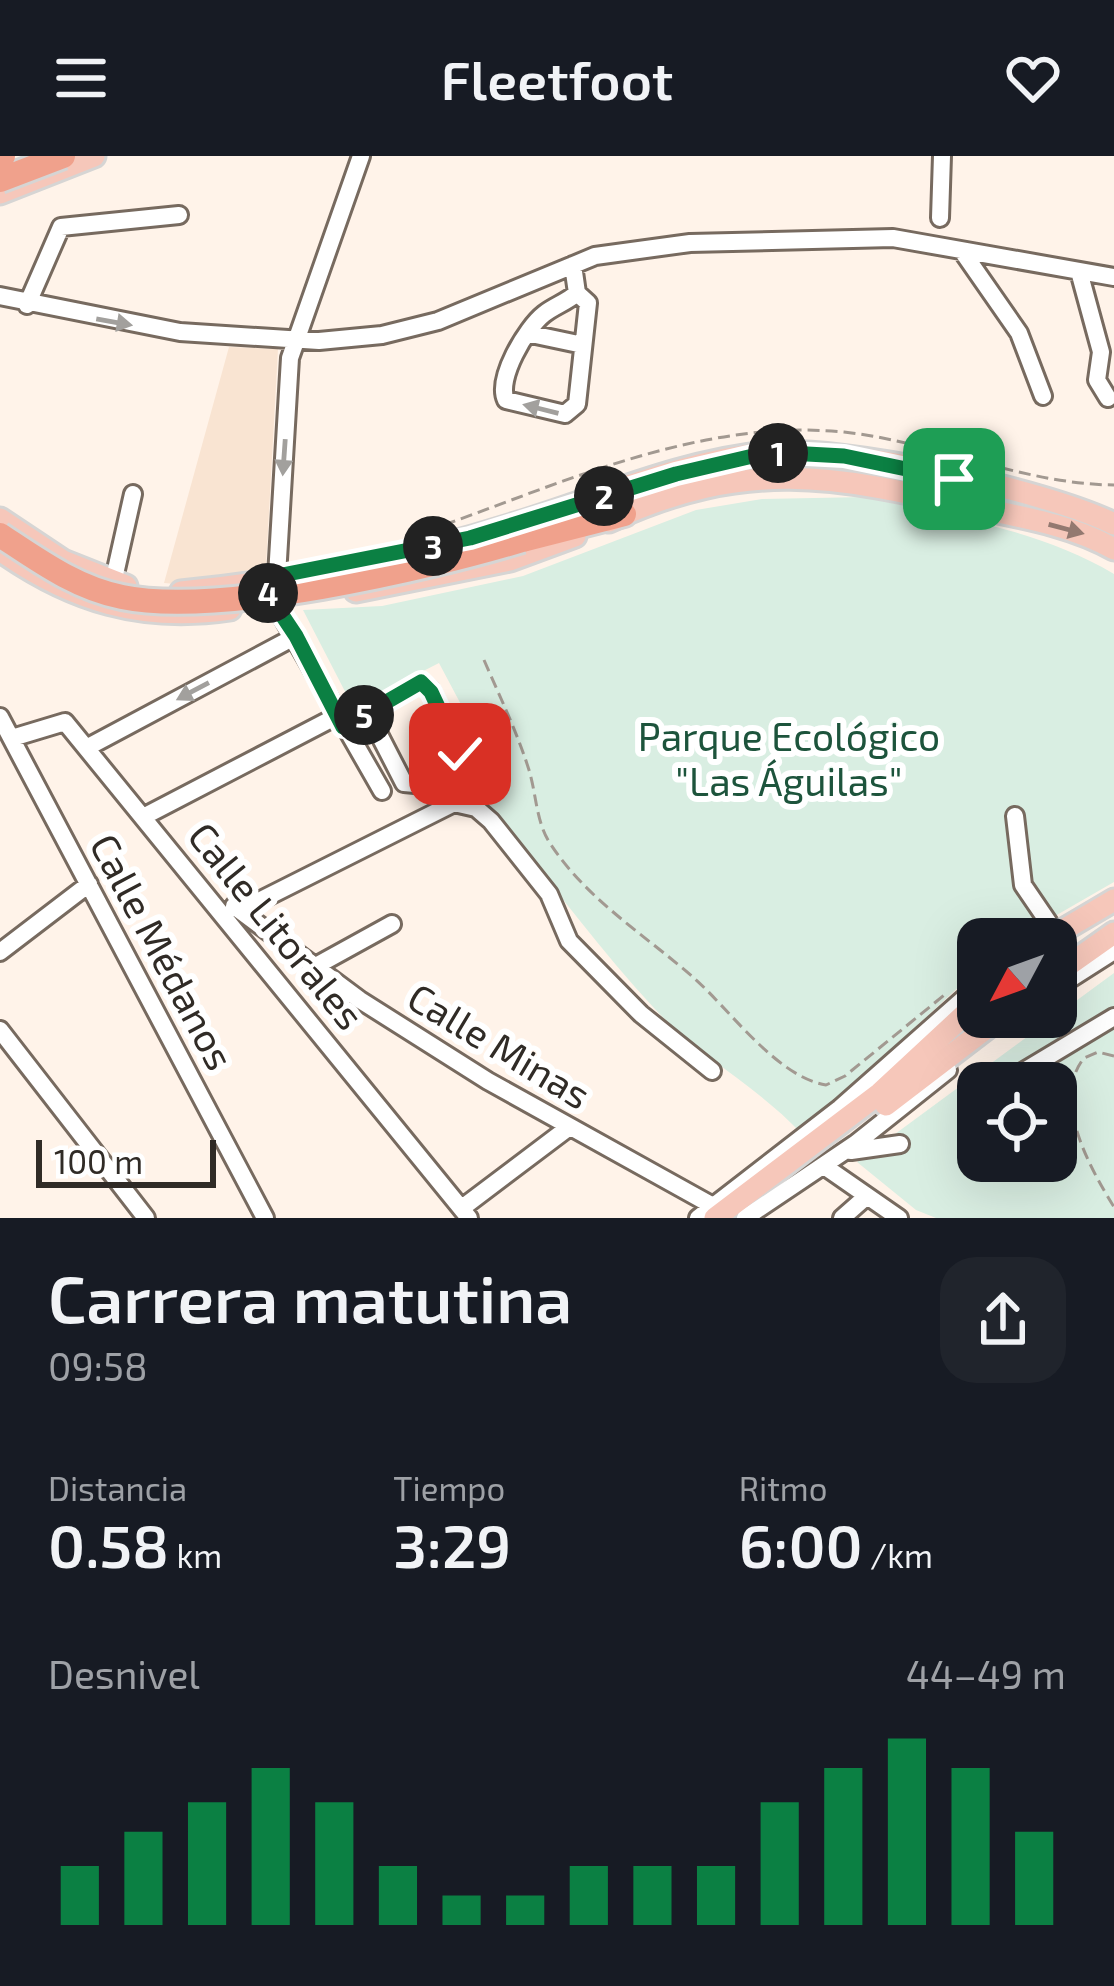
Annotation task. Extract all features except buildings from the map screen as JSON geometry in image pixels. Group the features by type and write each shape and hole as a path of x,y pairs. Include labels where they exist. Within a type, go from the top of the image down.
{"highway":[{"path":"38,156 65,162"},
{"path":"0,180 65,162"},
{"path":"0,535 92,588 172,603 427,565 624,514"}],"main road":[{"path":"0,193 65,162 94,156"},
{"path":"0,519 63,561 113,583 176,592 470,538 676,474 770,452 876,460 1081,509 1114,524"},
{"path":"0,550 72,594 123,610 200,614 411,583 510,560 624,514 753,477 850,479 1053,526 1114,549"},
{"path":"281,575 282,601"},
{"path":"1077,920 1114,900"},
{"path":"1077,959 1114,933"},
{"path":"719,1214 880,1093 957,1022"},
{"path":"719,1214 981,1038"}],"street":[{"path":"281,575 295,341 362,156"},
{"path":"940,218 942,156"},
{"path":"27,305 61,227 179,215"},
{"path":"0,296 180,332 295,341 407,330 573,266 635,248 739,239 892,238 1114,277"},
{"path":"962,251 1019,333 1043,396"},
{"path":"562,340 573,266"},
{"path":"1080,274 1100,352 1097,380 1108,398"},
{"path":"572,297 588,303 578,404 558,414 502,395 514,353 532,334 538,319 572,297"},
{"path":"532,334 583,345"},
{"path":"113,583 133,494"},
{"path":"282,601 340,722 382,790"},
{"path":"11,738 61,721 88,747 296,636"},
{"path":"143,817 425,684 460,754 415,784 404,783 368,713"},
{"name":"Calle Médanos","path":"0,717 265,1218"},
{"name":"Calle Litorales","path":"88,747 465,1213"},
{"path":"241,910 454,802 465,803 491,821 536,875 569,940 641,1014 712,1071"},
{"path":"1015,815 1023,886 1038,918"},
{"path":"0,952 89,884"},
{"name":"Calle Minas","path":"203,886 314,967 568,1128 719,1214"},
{"path":"314,967 392,924"},
{"path":"1077,974 1114,951"},
{"path":"1087,967 1114,964"},
{"path":"698,1218 719,1214 957,1005"},
{"path":"1039,1062 1114,1017"},
{"path":"0,1030 146,1218"},
{"path":"745,1218 844,1152 968,1048"},
{"path":"465,1213 568,1128"},
{"path":"844,1152 901,1144"},
{"path":"824,1166 899,1218"},
{"path":"842,1218 867,1196"}],"path":[{"path":"484,660 517,731 541,826 551,845 605,903 698,982 728,1019 809,1082 826,1085 845,1076 953,988"},
{"path":"1114,1057 1098,1052 1084,1058 1070,1089 1083,1145 1114,1207"}],"shaded area":[{"path":"229,347 278,349 266,566 188,585 164,583"}],"green space":[{"name":"Parque Ecológico \"Las Águilas\"","path":"866,497 1025,535 1114,574 1114,882 1051,918 957,918 957,988 801,1133 654,1008 502,823 482,809 492,763 439,663 353,707 303,610 382,606 523,576 696,510 762,499"},
{"path":"1114,973 1114,1218 936,1218 916,1210 857,1162 957,1088 957,1182 1077,1182 1077,1062 993,1062 1026,1038 1077,1038 1077,1000"}],"route":[{"path":"460,754 431,692 421,682 343,727 296,636 272,602 267,590 277,576 470,538 676,474 770,452 876,460 954,479"}]}
